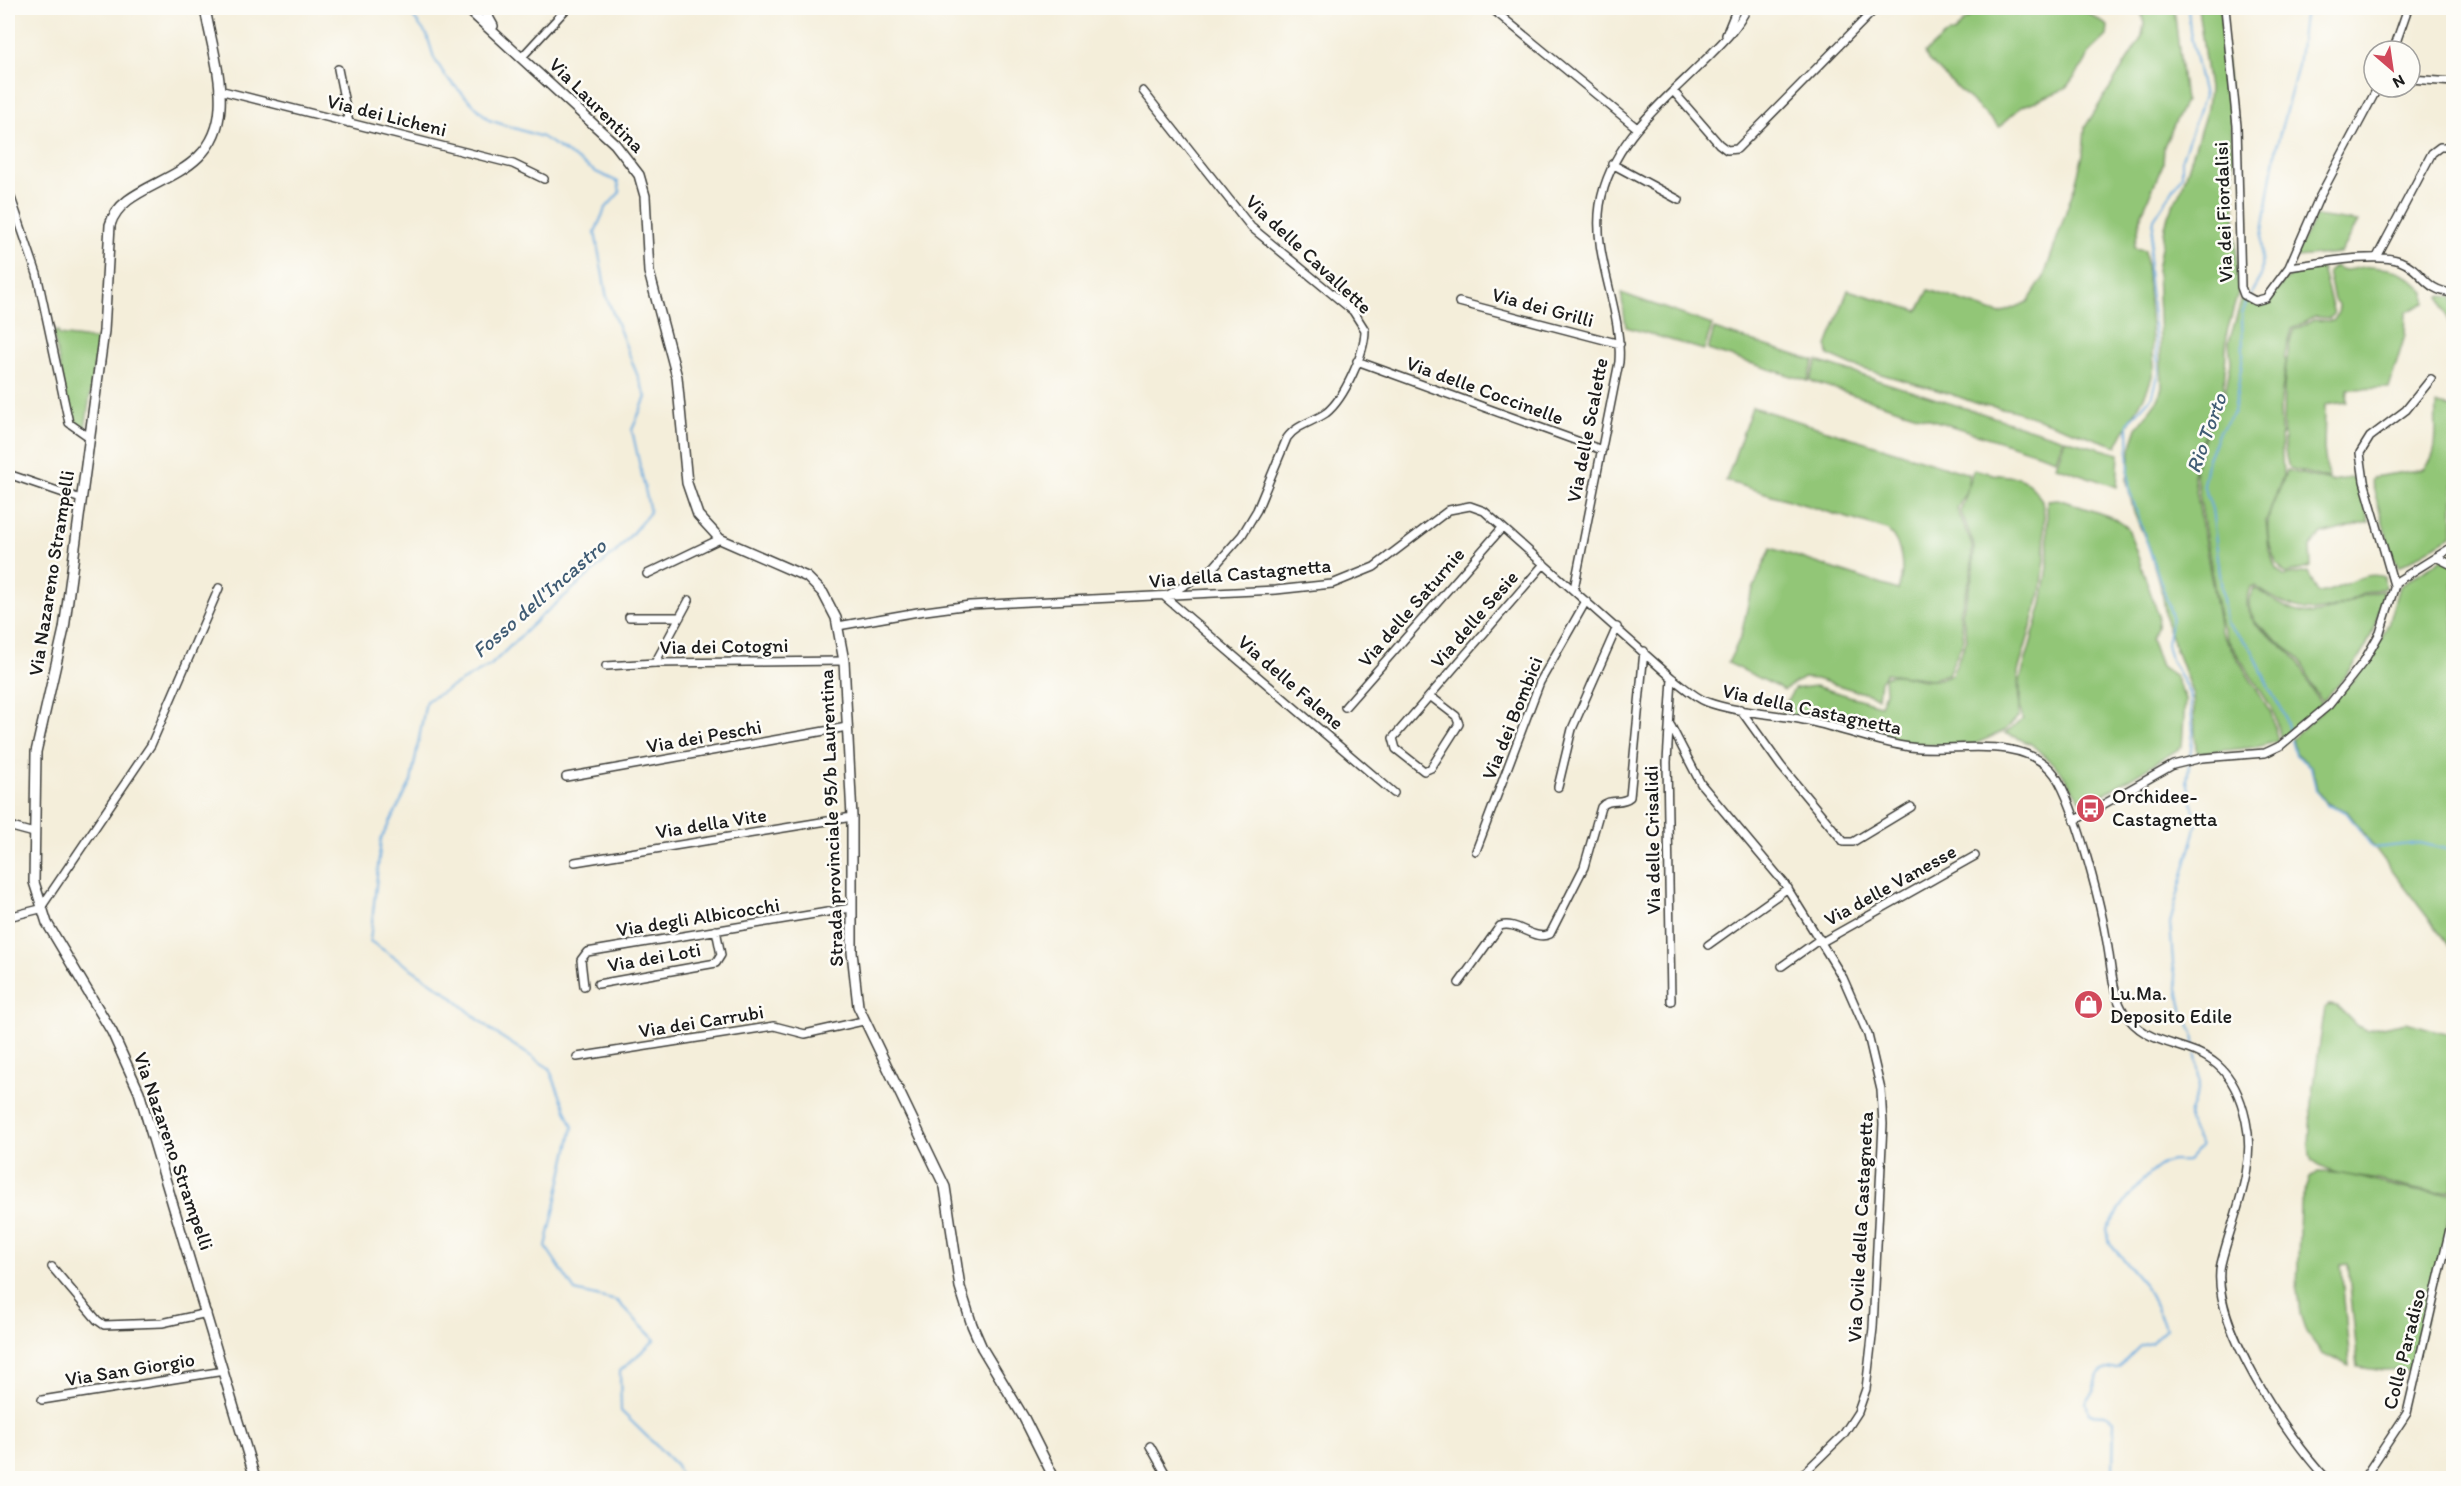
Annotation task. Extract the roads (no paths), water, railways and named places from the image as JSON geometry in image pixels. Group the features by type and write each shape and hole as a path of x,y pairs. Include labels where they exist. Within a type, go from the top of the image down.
{"main road":[{"name":"Via Nazareno Strampelli","path":"205,8 219,90 220,108 217,125 203,150 171,178 127,201 112,218 108,236 104,332 61,646 38,741 34,886 40,909 112,1032 137,1086 255,1479"},
{"path":"468,9 482,8"},
{"name":"Via Laurentina","path":"482,8 487,18 512,48"},
{"name":"Via Laurentina","path":"468,9 622,151 637,171 645,196"},
{"name":"Strada provinciale 95/b Laurentina","path":"645,196 649,272 677,377 688,489 698,515 720,539 807,577 825,595 838,626 844,661 852,817 851,908 855,989 864,1021 914,1118 945,1187 961,1292 974,1331 1024,1418 1054,1479"}],"street":[{"path":"522,57 567,8"},
{"path":"1491,8 1638,128"},
{"path":"1725,40 1737,8"},
{"name":"Via delle Scalette","path":"1574,589 1618,368 1620,344 1599,228 1602,198 1612,164 1638,128 1738,25 1747,8"},
{"path":"1674,92 1719,144 1727,150 1737,149 1876,8"},
{"name":"Via dei Fiordalisi","path":"2225,8 2236,114 2241,287 2244,295 2255,301 2265,299 2289,267 2319,198 2372,99"},
{"path":"2396,39 2408,8"},
{"path":"338,69 349,123"},
{"path":"2422,80 2454,82"},
{"name":"Via dei Licheni","path":"219,90 516,165 544,179"},
{"name":"Via delle Cavallette","path":"1143,91 1255,231 1360,319 1365,333 1358,361 1333,406 1287,438 1254,516 1233,547 1208,572 1168,592 1166,597"},
{"path":"2377,257 2432,153 2440,147 2454,147"},
{"path":"1612,164 1679,200"},
{"path":"8,189 38,274 69,423 89,437"},
{"path":"2289,267 2377,257 2402,262 2436,291 2454,293"},
{"name":"Via dei Grilli","path":"1459,302 1620,344"},
{"name":"Via delle Coccinelle","path":"1358,361 1602,450"},
{"path":"2394,585 2364,481 2360,453 2370,437 2406,410 2431,379"},
{"path":"8,474 81,499"},
{"name":"Via della Castagnetta","path":"838,626 918,612 970,606 1286,590 1343,581 1374,567 1436,518 1460,507 1480,508 1672,678 1701,699 1740,709 1819,723 1901,746 1939,749 2002,748 2024,752 2043,763 2055,775 2074,821 2100,905 2116,993 2121,1007 2129,1018 2144,1031 2201,1053 2223,1068 2233,1084 2244,1112 2249,1141 2245,1178 2221,1267 2220,1287 2223,1305 2236,1339 2284,1426 2326,1479"},
{"name":"Via delle Saturnie","path":"1345,707 1502,528"},
{"path":"647,574 720,539"},
{"path":"2074,821 2177,764 2194,759 2265,753 2286,741 2331,702 2371,650 2382,629 2394,585 2403,576 2454,546"},
{"path":"2436,557 2454,566"},
{"name":"Via delle Sesie","path":"1430,696 1456,716 1459,724 1431,768 1424,771 1396,749 1392,742 1430,696 1544,564"},
{"path":"8,917 40,909 153,741 219,588"},
{"name":"Via delle Falene","path":"1166,597 1394,793"},
{"path":"655,663 688,600"},
{"name":"Via dei Bombici","path":"1476,851 1540,682 1586,601"},
{"path":"629,617 680,617"},
{"path":"1558,788 1572,729 1617,627"},
{"path":"1459,983 1500,927 1511,925 1542,936 1551,933 1584,867 1601,807 1608,801 1624,801 1630,797 1644,651"},
{"name":"Via dei Cotogni","path":"606,666 655,663 844,661"},
{"name":"Via delle Crisalidi","path":"1671,1001 1667,762 1671,726 1672,678"},
{"path":"1740,709 1781,766 1844,842 1853,842 1911,807"},
{"name":"Via Ovile della Castagnetta","path":"1671,726 1701,784 1788,888 1821,941 1850,992 1868,1035 1881,1086 1883,1124 1873,1328 1866,1391 1858,1412 1843,1435 1799,1479"},
{"name":"Via dei Peschi","path":"566,777 847,727"},
{"name":"Via della Vite","path":"575,862 852,817"},
{"path":"8,826 34,833"},
{"name":"Via delle Vanesse","path":"1782,966 1821,941 1975,856"},
{"path":"1708,945 1788,888"},
{"name":"Via degli Albicocchi","path":"584,986 580,960 586,952 851,908"},
{"name":"Via dei Loti","path":"598,984 716,963 721,955 716,930"},
{"name":"Via dei Carrubi","path":"577,1057 774,1026 782,1026 802,1034 864,1021"},
{"name":"Colle Paradiso","path":"2364,1479 2407,1413 2453,1216"},
{"path":"52,1267 97,1320 104,1325 168,1323 207,1313"},
{"name":"Via San Giorgio","path":"42,1400 224,1371"},
{"path":"1150,1446 1168,1479"}],"waterway":[{"name":"Fosso dell'Incastro","path":"406,8 427,35 434,58 446,77 489,120 542,137 596,172 618,182 620,192 605,209 595,232 607,298 646,397 632,430 650,512 618,550 538,619 491,665 426,701 411,782 381,839 370,941 446,992 492,1031 549,1068 573,1127 546,1247 575,1291 617,1301 655,1340 620,1371 621,1411 676,1465 681,1478"},
{"path":"2188,8 2190,32 2204,96 2182,158 2182,176 2154,219 2148,269 2159,372 2153,395 2128,423 2129,489 2172,616 2167,644 2171,660 2189,692 2193,731 2190,758"},
{"name":"Rio Torto","path":"2250,295 2261,276 2262,237 2277,144 2298,66 2305,8"},
{"name":"Rio Torto","path":"2247,301 2242,314 2243,355 2234,412 2218,434 2208,458 2203,485 2212,509 2226,623 2252,649 2269,688 2284,714 2290,734"},
{"name":"Rio Torto","path":"2291,740 2295,755 2311,767 2316,791 2326,804 2346,812 2373,848 2420,843 2454,851"},
{"path":"2189,764 2187,781 2197,824 2170,923 2173,963 2182,1009 2193,1033 2195,1050"},
{"path":"2111,1478 2114,1420 2105,1415 2089,1414 2086,1402 2094,1392 2097,1377 2103,1371 2118,1368 2140,1346 2151,1343 2166,1328 2145,1285 2110,1244 2107,1229 2126,1201 2151,1173 2168,1162 2187,1161 2201,1146 2189,1122 2199,1085 2196,1055"}],"place":[{"name":"Orchidee- Castagnetta","path":"2091,808"},
{"name":"Lu.Ma. Deposito Edile","path":"2089,1004"}]}
